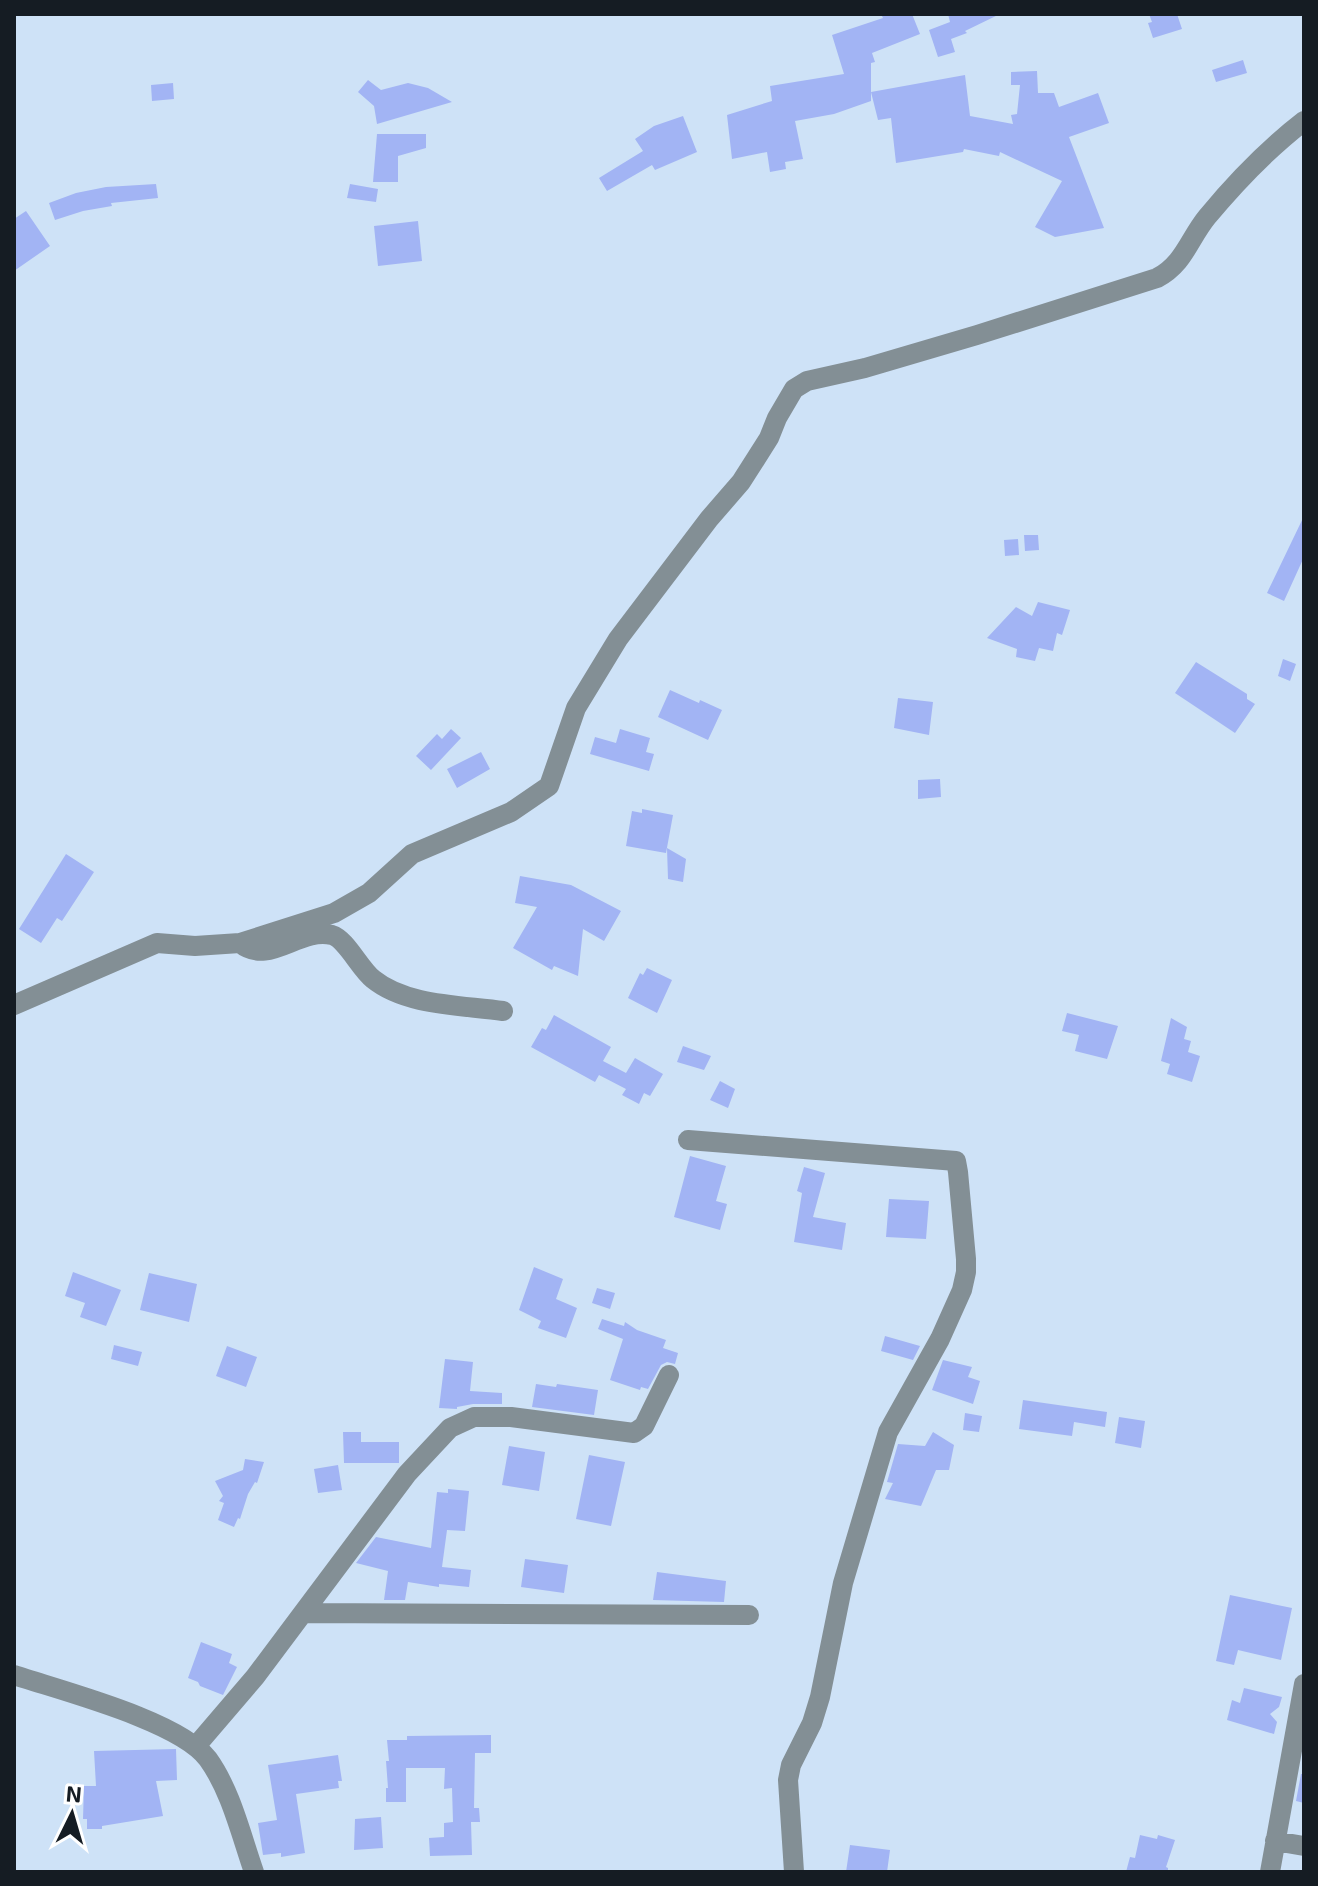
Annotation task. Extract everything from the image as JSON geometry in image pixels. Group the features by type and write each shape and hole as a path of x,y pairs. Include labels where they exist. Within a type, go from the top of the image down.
{"street":[{"path":"14,1005 157,943 195,946 240,943 350,906 412,854 511,812 549,786 576,708 618,639 741,482 769,438 794,389 807,381 865,368 977,335 1171,271 1206,219 1258,162 1304,121"},
{"path":"240,943 248,950 260,953 327,934 339,938 367,973 394,992 423,1000 503,1011"},
{"path":"688,1140 956,1161 958,1172 966,1272 962,1290 940,1339 888,1432 843,1583 820,1697 812,1723 791,1765 788,1780 794,1872"},
{"path":"196,1746 255,1677 407,1474 450,1428 474,1417 511,1417 634,1433 644,1426 669,1375"},
{"path":"304,1613 749,1615"},
{"path":"14,1675 168,1728 196,1746 224,1786 254,1872"},
{"path":"1270,1872 1304,1684"},
{"path":"1275,1841 1304,1846"}],"building":[{"path":"881,14 912,14 920,34 872,53 875,62 871,63 871,101 834,114 795,121 803,159 785,162 786,169 770,172 767,152 732,159 727,115 772,101 770,86 844,74 832,35 883,18"},
{"path":"948,14 1000,14 951,39 955,52 938,57 929,30 950,22"},
{"path":"1149,14 1177,14 1182,29 1153,38 1148,23 1152,22"},
{"path":"1243,60 1247,73 1216,82 1212,70"},
{"path":"1037,71 1038,93 1054,93 1059,107 1098,93 1109,123 1069,137 1104,228 1055,237 1035,227 1062,181 1000,152 999,156 964,149 963,152 896,163 891,118 878,120 871,92 965,75 970,116 1013,124 1011,115 1017,114 1020,85 1011,85 1011,72"},
{"path":"368,80 381,90 408,83 428,88 452,102 377,124 374,106 358,92"},
{"path":"173,83 174,99 152,101 151,85"},
{"path":"683,116 697,152 655,170 652,165 607,191 599,178 643,151 635,139 654,126"},
{"path":"377,134 426,134 426,148 398,156 398,182 373,182"},
{"path":"156,184 158,198 111,203 112,206 55,220 49,203 106,187"},
{"path":"350,184 378,189 376,202 347,198"},
{"path":"26,211 50,246 14,271 14,219"},
{"path":"418,221 422,261 378,266 374,226"},
{"path":"1304,516 1304,557 1284,601 1267,593"},
{"path":"1024,535 1038,535 1039,550 1025,551"},
{"path":"1018,539 1019,555 1005,556 1004,540"},
{"path":"1038,602 1070,610 1062,635 1057,633 1053,651 1039,648 1035,661 1016,657 1017,649 987,638 1016,607 1032,616"},
{"path":"1283,659 1296,664 1290,681 1278,676"},
{"path":"1196,662 1247,694 1247,699 1255,704 1235,733 1175,693"},
{"path":"670,690 722,710 708,740 658,717"},
{"path":"898,698 933,702 929,735 894,728"},
{"path":"451,729 461,738 431,770 416,756 437,734 442,739"},
{"path":"620,729 650,738 646,752 654,754 649,771 590,754 595,737 616,743"},
{"path":"481,752 490,769 457,788 447,769"},
{"path":"940,779 941,797 918,799 918,780"},
{"path":"642,809 673,815 666,853 626,846 632,811 642,813"},
{"path":"667,848 686,859 683,882 668,879"},
{"path":"66,854 94,872 62,921 57,918 41,943 19,929"},
{"path":"520,876 571,885 621,911 604,941 583,929 578,976 554,966 552,970 513,948 537,907 515,903"},
{"path":"647,968 672,980 657,1013 628,998 640,973 643,975"},
{"path":"1067,1013 1118,1026 1107,1059 1075,1051 1079,1035 1062,1031"},
{"path":"554,1015 611,1047 603,1061 626,1073 635,1058 663,1074 650,1096 644,1093 639,1104 622,1095 626,1089 599,1075 595,1082 531,1047"},
{"path":"1171,1018 1187,1027 1184,1039 1191,1041 1188,1052 1200,1056 1192,1082 1167,1074 1170,1064 1161,1061"},
{"path":"683,1046 711,1056 704,1070 677,1062"},
{"path":"720,1081 735,1089 728,1108 710,1100"},
{"path":"690,1156 726,1166 716,1201 727,1204 720,1230 674,1217"},
{"path":"804,1167 825,1173 813,1217 846,1223 842,1250 794,1242 802,1193 797,1191"},
{"path":"889,1199 929,1201 926,1239 886,1237"},
{"path":"534,1267 563,1279 556,1299 577,1308 566,1338 538,1328 541,1321 519,1310"},
{"path":"73,1272 121,1290 106,1326 80,1317 85,1303 65,1296"},
{"path":"149,1273 197,1284 189,1322 140,1310"},
{"path":"597,1288 615,1293 610,1309 592,1303"},
{"path":"602,1319 624,1326 625,1322 637,1330 666,1340 663,1348 678,1353 675,1364 667,1362 661,1365 648,1389 641,1387 640,1390 610,1380 623,1339 598,1329"},
{"path":"885,1336 920,1346 913,1360 881,1351"},
{"path":"114,1345 142,1352 138,1366 111,1359"},
{"path":"227,1346 257,1357 246,1387 216,1376"},
{"path":"445,1359 473,1362 470,1391 502,1393 502,1404 439,1408"},
{"path":"943,1360 972,1367 968,1377 980,1381 973,1404 932,1390"},
{"path":"536,1384 598,1390 594,1415 532,1407"},
{"path":"1023,1400 1107,1412 1105,1427 1074,1422 1072,1436 1019,1429"},
{"path":"965,1413 982,1416 979,1432 963,1430"},
{"path":"1119,1417 1145,1421 1141,1448 1115,1443"},
{"path":"343,1432 361,1432 361,1442 399,1442 399,1463 344,1463"},
{"path":"933,1432 954,1445 949,1470 936,1470 921,1506 885,1499 893,1483 887,1482 898,1444 925,1446"},
{"path":"509,1446 545,1452 539,1491 502,1485"},
{"path":"589,1455 625,1462 611,1526 576,1519"},
{"path":"245,1459 264,1462 257,1483 248,1494 234,1527 218,1520 224,1503 219,1501 223,1496 215,1481 243,1470"},
{"path":"338,1465 342,1490 318,1493 314,1469"},
{"path":"448,1489 469,1491 465,1531 447,1530 442,1567 471,1570 469,1587 439,1584 439,1587 408,1582 405,1600 384,1600 388,1571 356,1563 376,1537 431,1548 437,1492 448,1493"},
{"path":"525,1559 568,1565 564,1593 521,1587"},
{"path":"657,1572 726,1581 724,1602 653,1600"},
{"path":"1230,1595 1292,1608 1281,1660 1238,1650 1234,1665 1216,1661"},
{"path":"201,1642 232,1654 229,1663 237,1667 223,1695 188,1678"},
{"path":"1244,1688 1282,1697 1279,1707 1270,1714 1277,1722 1274,1734 1227,1720 1232,1700 1240,1703"},
{"path":"491,1735 491,1753 475,1753 474,1808 479,1808 480,1822 471,1822 472,1855 430,1856 429,1838 444,1837 444,1823 453,1822 452,1788 444,1789 445,1768 406,1768 406,1802 386,1802 387,1740 407,1740 407,1736"},
{"path":"176,1749 177,1780 156,1781 163,1816 102,1826 102,1829 87,1829 87,1819 83,1819 84,1786 96,1786 94,1751"},
{"path":"338,1755 342,1781 338,1781 339,1788 296,1794 305,1853 281,1857 281,1853 263,1855 258,1823 277,1820 268,1765"},
{"path":"1301,1774 1304,1774 1304,1803 1296,1801"},
{"path":"381,1817 383,1848 354,1850 355,1819"},
{"path":"1140,1835 1157,1839 1158,1835 1175,1840 1166,1867 1168,1872 1126,1872 1130,1857 1135,1858"},
{"path":"850,1845 890,1850 887,1872 846,1872"}]}
